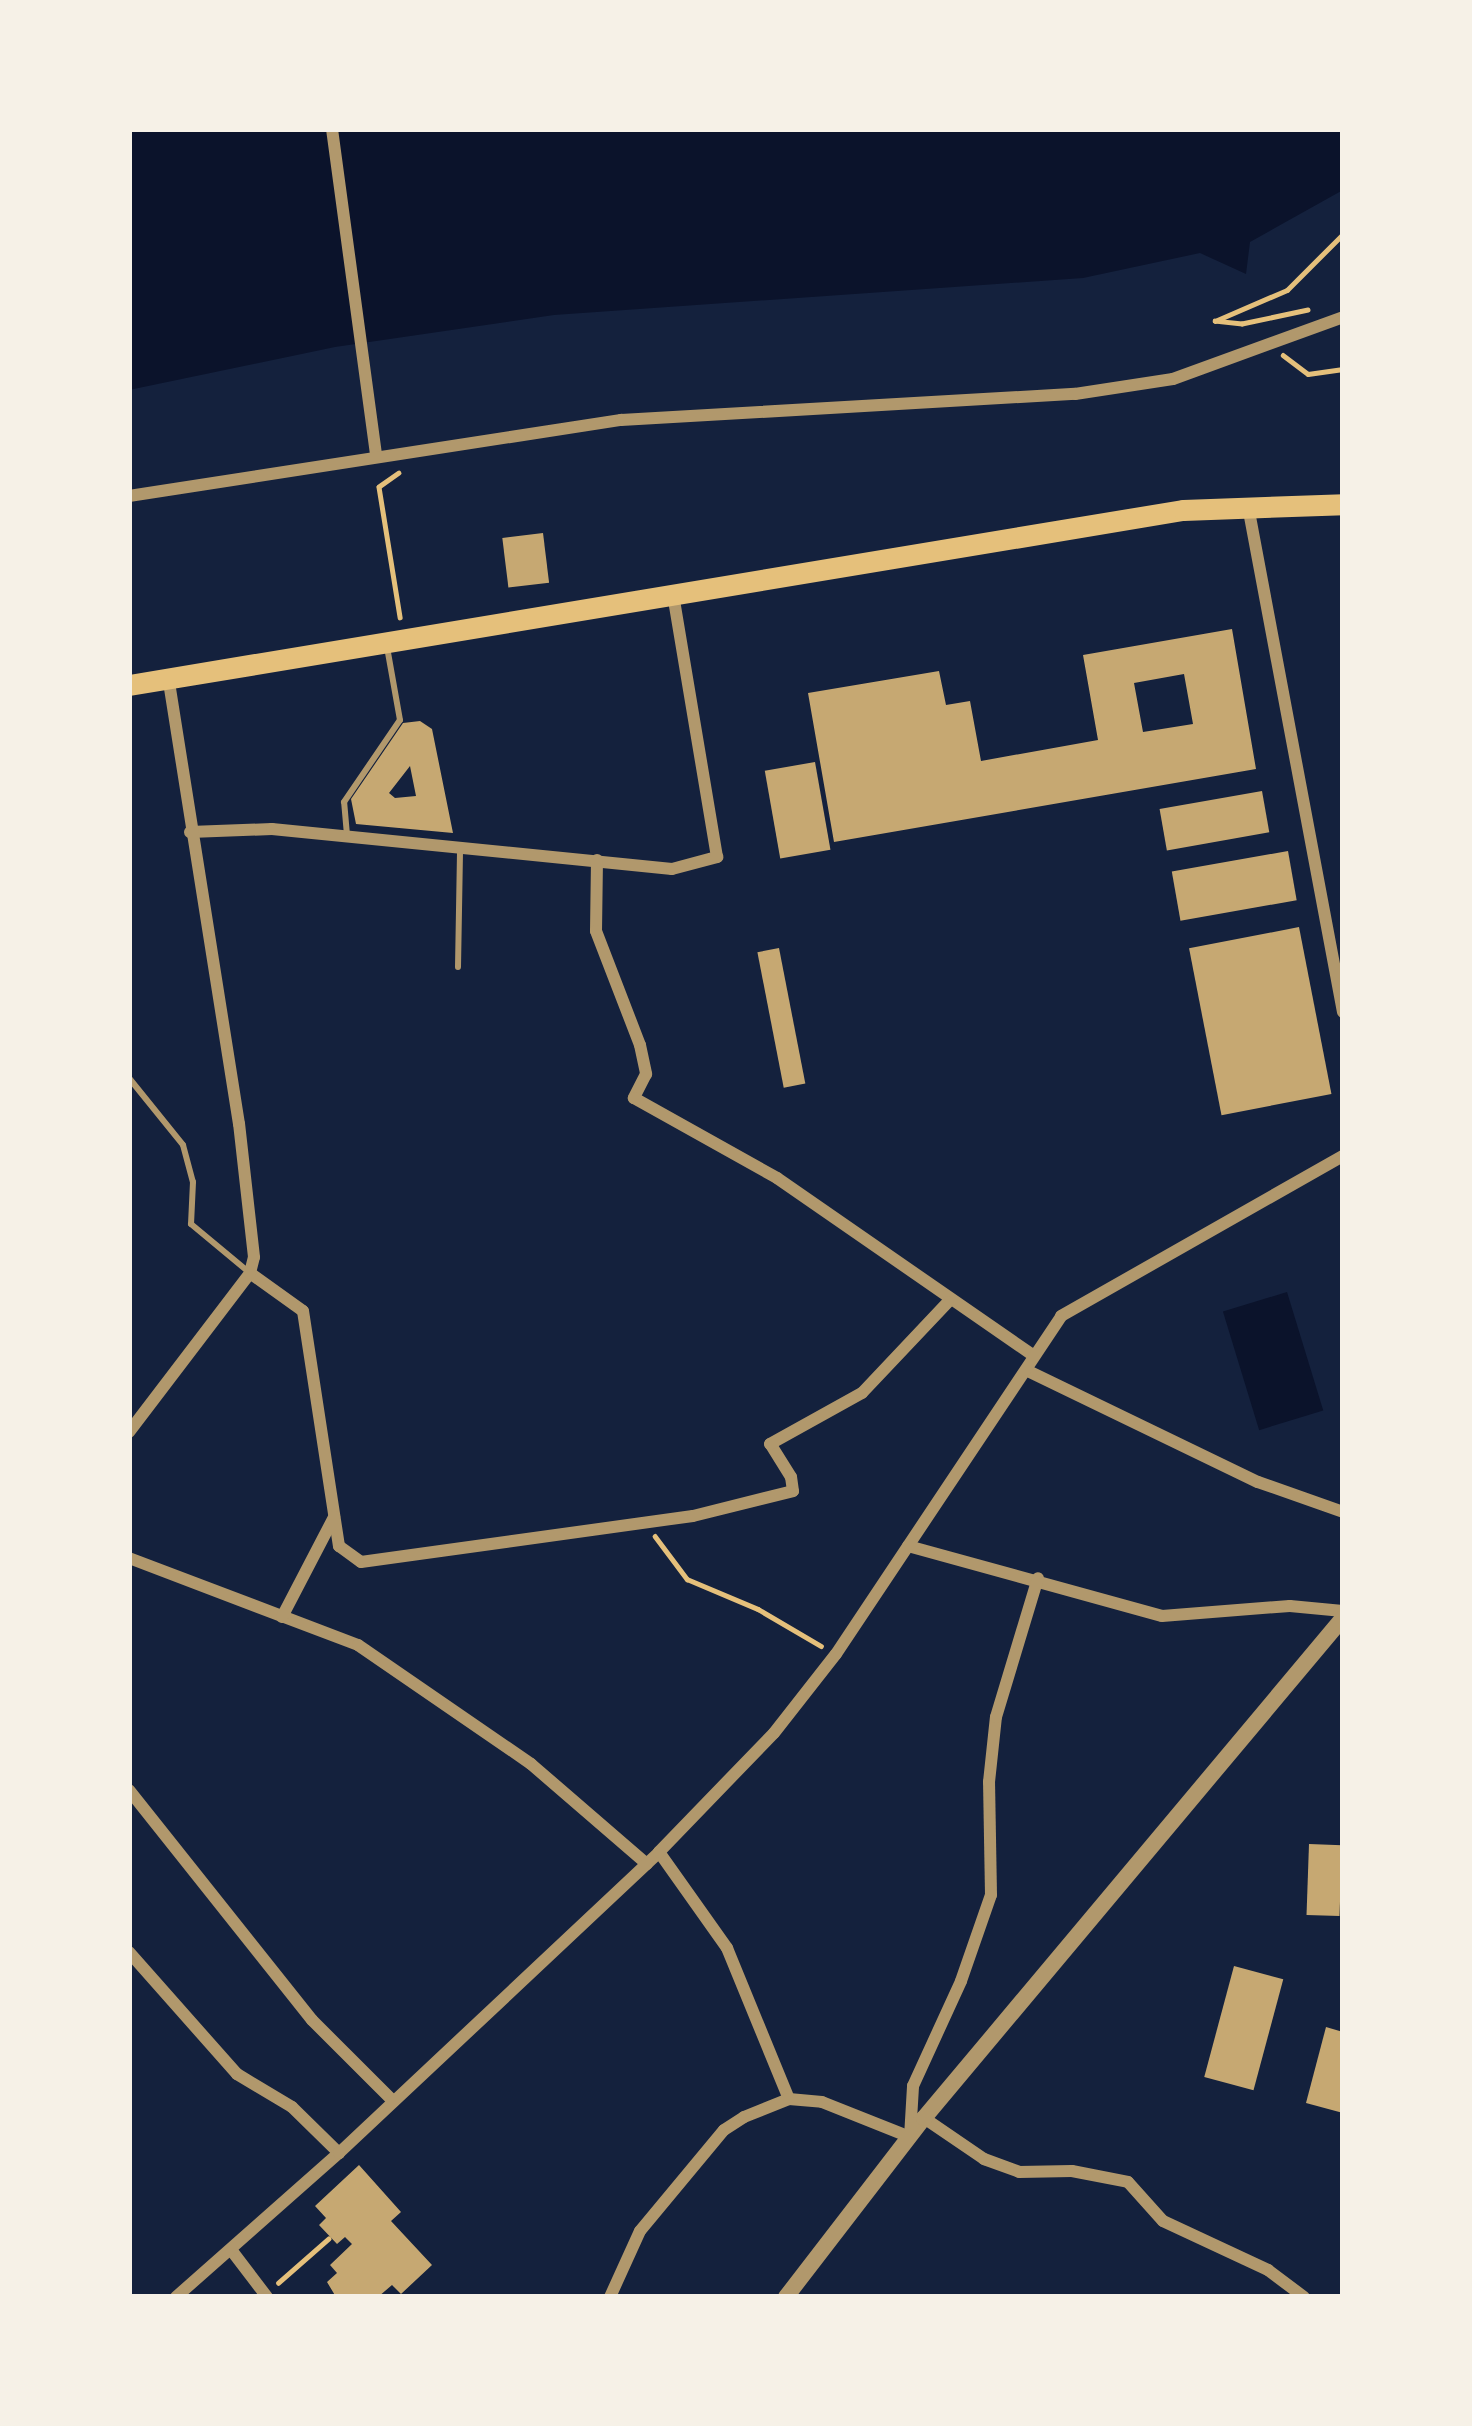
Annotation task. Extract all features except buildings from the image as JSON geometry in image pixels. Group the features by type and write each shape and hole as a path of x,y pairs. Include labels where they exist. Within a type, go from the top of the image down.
{"main road":[{"path":"129,685 1248,503 1343,504"}],"street":[{"path":"332,129 376,454"},
{"path":"129,496 376,454 695,412 1075,394 1173,379 1276,346 1343,317"},
{"path":"1248,503 1337,932 1343,1012"},
{"path":"190,832 272,829 672,869 717,857 672,594"},
{"path":"129,1432 250,1273 254,1257 239,1124 168,678"},
{"path":"597,860 596,931 640,1045 646,1074 634,1098 777,1178 948,1301 1033,1355"},
{"path":"176,2297 232,2251 647,1864 774,1733 836,1654 1061,1316 1343,1156"},
{"path":"250,1273 303,1312 339,1546 361,1562 644,1522 793,1491 770,1444 862,1393 948,1301"},
{"path":"1028,1371 1258,1482 1343,1512"},
{"path":"282,1617 334,1516"},
{"path":"908,1546 1038,1578 1162,1616 1290,1606 1343,1614"},
{"path":"129,1558 358,1645 531,1764 647,1864"},
{"path":"910,2137 913,2086 961,1981 992,1895 989,1782 996,1717 1038,1578"},
{"path":"786,2297 924,2118 1343,1614"},
{"path":"129,1790 312,2020 393,2101"},
{"path":"659,1852 727,1948 789,2099"},
{"path":"129,1952 237,2074 292,2107 338,2153"},
{"path":"610,2297 640,2231 724,2130 789,2099 822,2102 910,2137"},
{"path":"924,2118 984,2159 1019,2172 1072,2171 1128,2182 1163,2221 1268,2270 1304,2297"},
{"path":"232,2251 266,2296"}],"lane":[{"path":"347,835 344,802 400,720 395,642"},
{"path":"458,967 460,849"},
{"path":"129,1078 183,1145 194,1182 191,1224 250,1273"}],"path":[{"path":"1323,307 1242,324 1215,322 1287,290 1343,234"},
{"path":"1276,346 1291,366 1307,374 1343,369"},
{"path":"395,642 379,487 409,466"},
{"path":"644,1522 687,1579 758,1609 836,1654"},
{"path":"266,2296 328,2239"}],"water":[{"path":"129,129 1343,129 1343,190 1250,242 1246,274 1200,253 1083,278 554,315 335,347 129,390"},
{"path":"1287,1292 1323,1411 1259,1430 1223,1312"}]}
